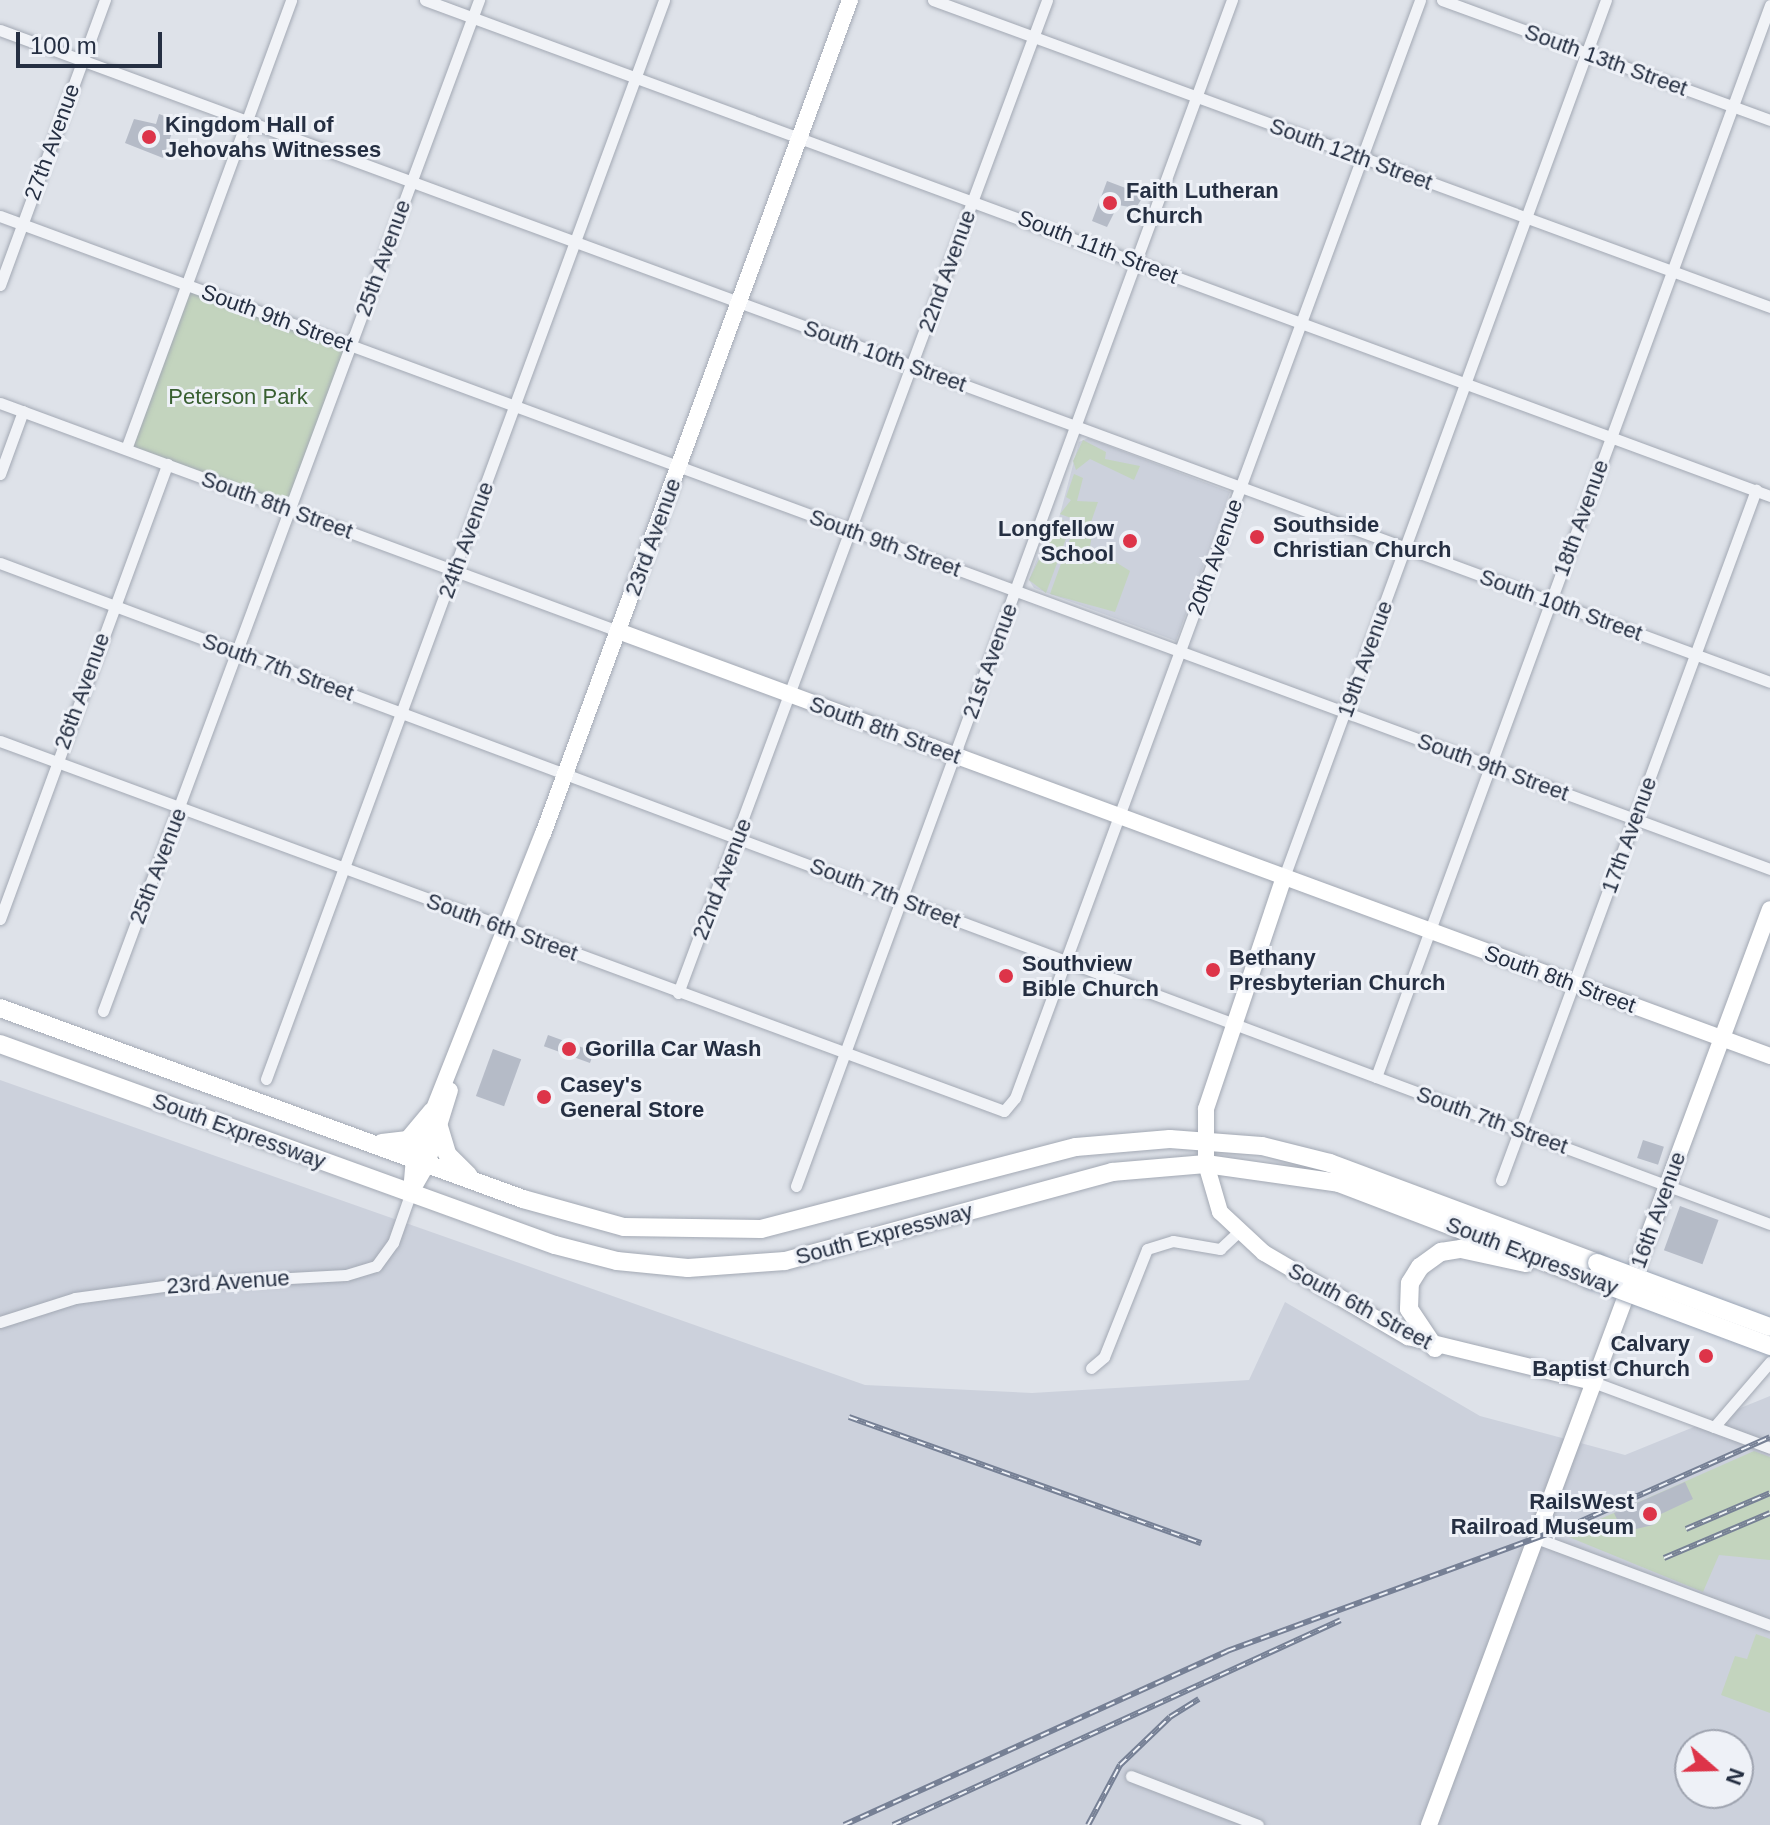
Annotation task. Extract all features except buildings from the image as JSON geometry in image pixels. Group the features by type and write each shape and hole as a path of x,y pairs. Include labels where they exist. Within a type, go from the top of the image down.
{"main road":[{"name":"South Expressway","path":"0,1008 365,1142 593,1221 732,1232 828,1216 1076,1147 1204,1140 1330,1163 1770,1346"},
{"name":"South Expressway","path":"0,1044 587,1255 721,1267 820,1254 1112,1172 1206,1164 1339,1183 1594,1271 1770,1327"},
{"path":"365,1142 408,1140 436,1119 452,1161 488,1186"},
{"path":"1435,1348 1413,1322 1408,1298 1415,1273 1441,1252 1470,1250 1594,1271"}],"street":[{"name":"27th Avenue","path":"0,285 105,0"},
{"path":"126,449 291,0"},
{"name":"South 11th Street","path":"425,0 1770,496"},
{"name":"25th Avenue","path":"103,1011 479,0"},
{"name":"24th Avenue","path":"266,1079 664,0"},
{"name":"23rd Avenue","path":"0,1322 75,1298 178,1284 346,1275 376,1266 393,1243 453,1072 566,774 850,0"},
{"name":"South 12th Street","path":"933,0 1770,307"},
{"name":"22nd Avenue","path":"678,993 1047,0"},
{"name":"21st Avenue","path":"796,1186 1232,0"},
{"name":"20th Avenue","path":"1004,1111 1015,1098 1420,0"},
{"name":"South 13th Street","path":"1442,0 1770,120"},
{"name":"19th Avenue","path":"1204,1140 1212,1077 1231,1023 1606,0"},
{"name":"18th Avenue","path":"1376,1077 1770,5"},
{"name":"South 10th Street","path":"0,30 1770,682"},
{"name":"South 9th Street","path":"0,216 1770,869"},
{"name":"South 8th Street","path":"0,403 1770,1056"},
{"path":"0,474 23,411"},
{"name":"26th Avenue","path":"0,919 167,464"},
{"name":"17th Avenue","path":"1501,1180 1756,490"},
{"name":"South 7th Street","path":"0,563 1770,1224"},
{"name":"South 6th Street","path":"0,741 844,1055 1004,1111"},
{"name":"16th Avenue","path":"1429,1825 1770,909"},
{"name":"South 6th Street","path":"1204,1140 1214,1201 1232,1240 1384,1324 1435,1348 1593,1382 1770,1448"},
{"path":"1091,1368 1104,1357 1147,1249 1173,1241 1214,1250 1232,1240"},
{"path":"1714,1427 1770,1362"},
{"path":"1536,1538 1770,1625"},
{"path":"1131,1776 1258,1825"}],"shaded area":[{"name":"Longfellow School","path":"1088,438 1230,492 1176,641 1034,588 1029,580 1048,530 1059,518 1079,442"},
{"path":"0,1080 865,1385 1032,1393 1249,1380 1285,1302 1480,1416 1625,1455 1770,1396 1770,1825 0,1825"}],"green space":[{"name":"Peterson Park","path":"186,285 350,345 291,509 126,449"},
{"path":"1083,440 1106,452 1105,459 1140,466 1134,480 1090,459 1076,470 1073,461"},
{"path":"1074,474 1083,478 1077,501 1098,502 1090,525 1060,514 1071,500 1066,497"},
{"path":"1059,518 1071,525 1046,593 1029,580"},
{"path":"1075,525 1093,531 1090,546 1130,571 1115,612 1050,594"},
{"path":"1754,1451 1770,1457 1770,1560 1719,1555 1703,1592 1564,1535"},
{"path":"1756,1634 1770,1639 1770,1713 1721,1695 1735,1656 1747,1659"}],"railway":[{"path":"849,1417 1201,1543"},
{"path":"844,1825 1227,1651 1577,1523 1770,1437"},
{"path":"1686,1529 1770,1493"},
{"path":"1664,1558 1770,1513"},
{"path":"893,1825 1340,1620"},
{"path":"1088,1825 1120,1765 1170,1717 1199,1699"}],"place":[{"name":"Kingdom Hall of Jehovahs Witnesses","path":"149,137"},
{"name":"Faith Lutheran Church","path":"1110,203"},
{"name":"Southside Christian Church","path":"1257,537"},
{"name":"Longfellow School","path":"1130,541"},
{"name":"Bethany Presbyterian Church","path":"1213,970"},
{"name":"Southview Bible Church","path":"1006,976"},
{"name":"Gorilla Car Wash","path":"569,1049"},
{"name":"Casey's General Store","path":"544,1097"},
{"name":"Calvary Baptist Church","path":"1706,1356"},
{"name":"RailsWest Railroad Museum","path":"1650,1514"}]}
